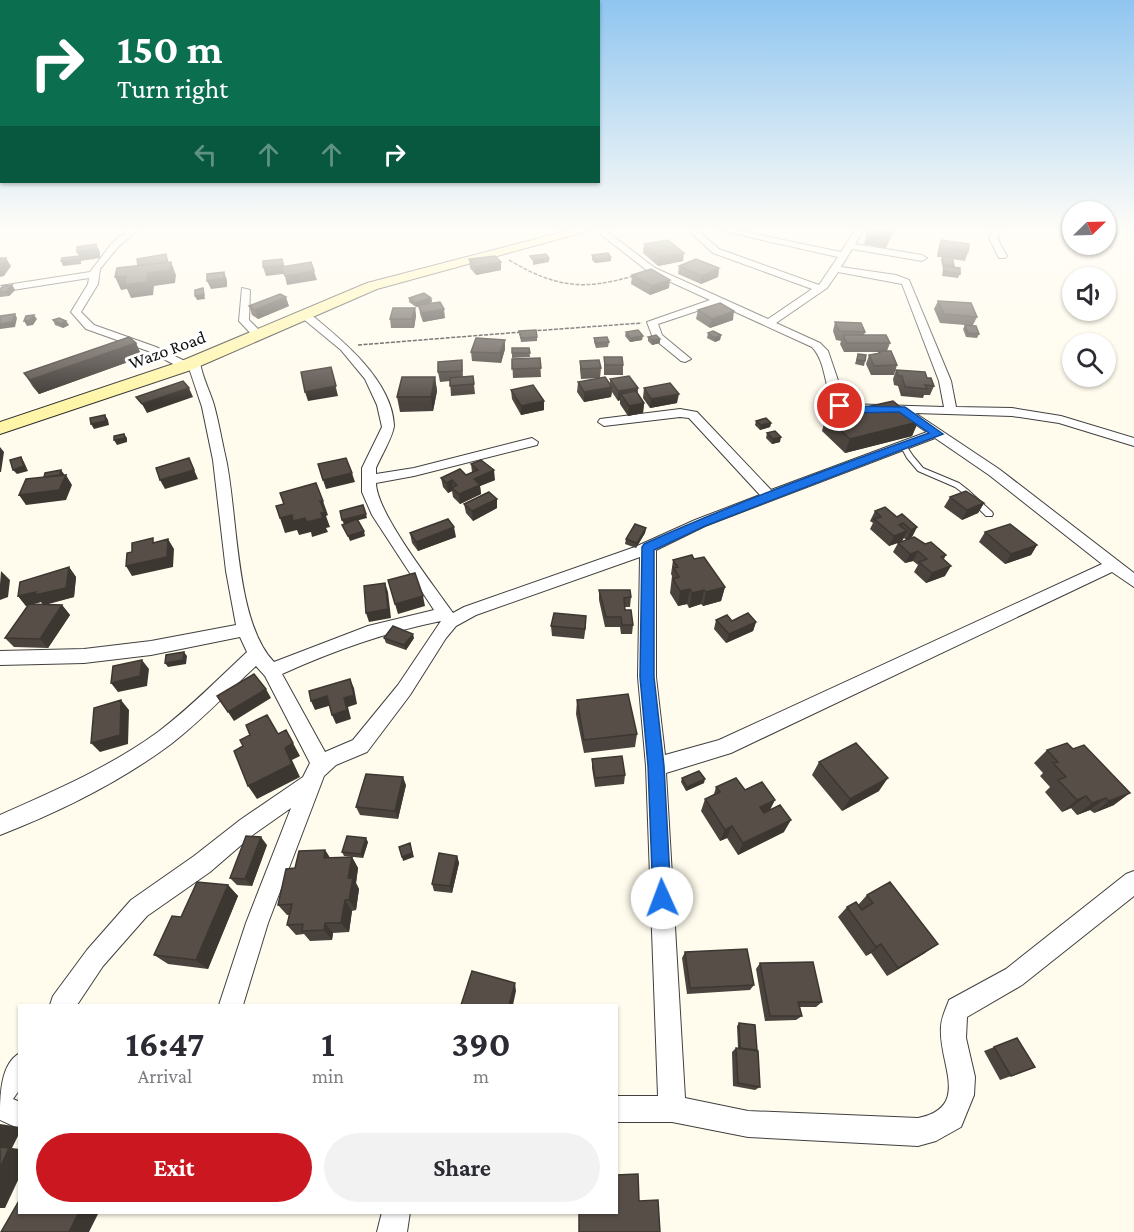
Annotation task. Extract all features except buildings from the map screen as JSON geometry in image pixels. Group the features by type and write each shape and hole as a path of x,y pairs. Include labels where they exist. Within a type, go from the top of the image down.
{"main road":[{"name":"Wazo Road","path":"0,428 189,364 368,287"}],"street":[{"path":"91,287 76,311 78,317 90,327 189,364 200,378 210,409 227,507 231,559 246,629 256,655 262,665 271,671 316,774 257,923 231,1004"},
{"path":"689,287 770,322 808,341 824,352 837,403 842,408 1012,412 1040,416 1134,442"},
{"path":"816,287 820,289"},
{"path":"908,287 945,381 951,411"},
{"path":"770,322 820,289"},
{"path":"245,290 244,321 259,336"},
{"path":"685,359 657,336 652,322 717,301"},
{"path":"305,315 345,348 370,378 387,419 386,434 369,468 369,492 379,515 447,618"},
{"path":"902,409 1003,478 1134,581"},
{"path":"604,422 680,413 693,415 770,496"},
{"path":"271,671 317,651 374,631 447,618 491,603 648,547 770,496 937,434"},
{"path":"368,480 454,463 532,442"},
{"path":"648,547 647,677 656,766 672,1109"},
{"path":"656,766 685,760 724,747 1113,565"},
{"path":"63,1004 95,958 139,908 202,864 316,774 360,746 404,690 447,618"},
{"path":"0,658 84,656 151,648 246,629"},
{"path":"0,825 70,793 140,754 184,722 256,655"},
{"path":"618,1109 672,1109 748,1124 918,1132 936,1128 952,1118 962,1088 961,1070 950,1029 958,1009 1014,977 1134,882"},
{"path":"0,1095 18,1069"},
{"path":"0,1106 18,1115"}],"lane":[{"path":"903,445 911,460 921,471 957,485 989,514"}],"path":[{"path":"345,348 392,341 652,322"}],"route":[{"path":"662,898 656,766 647,677 648,547 841,468 937,434 902,409 848,410 840,406"}]}
